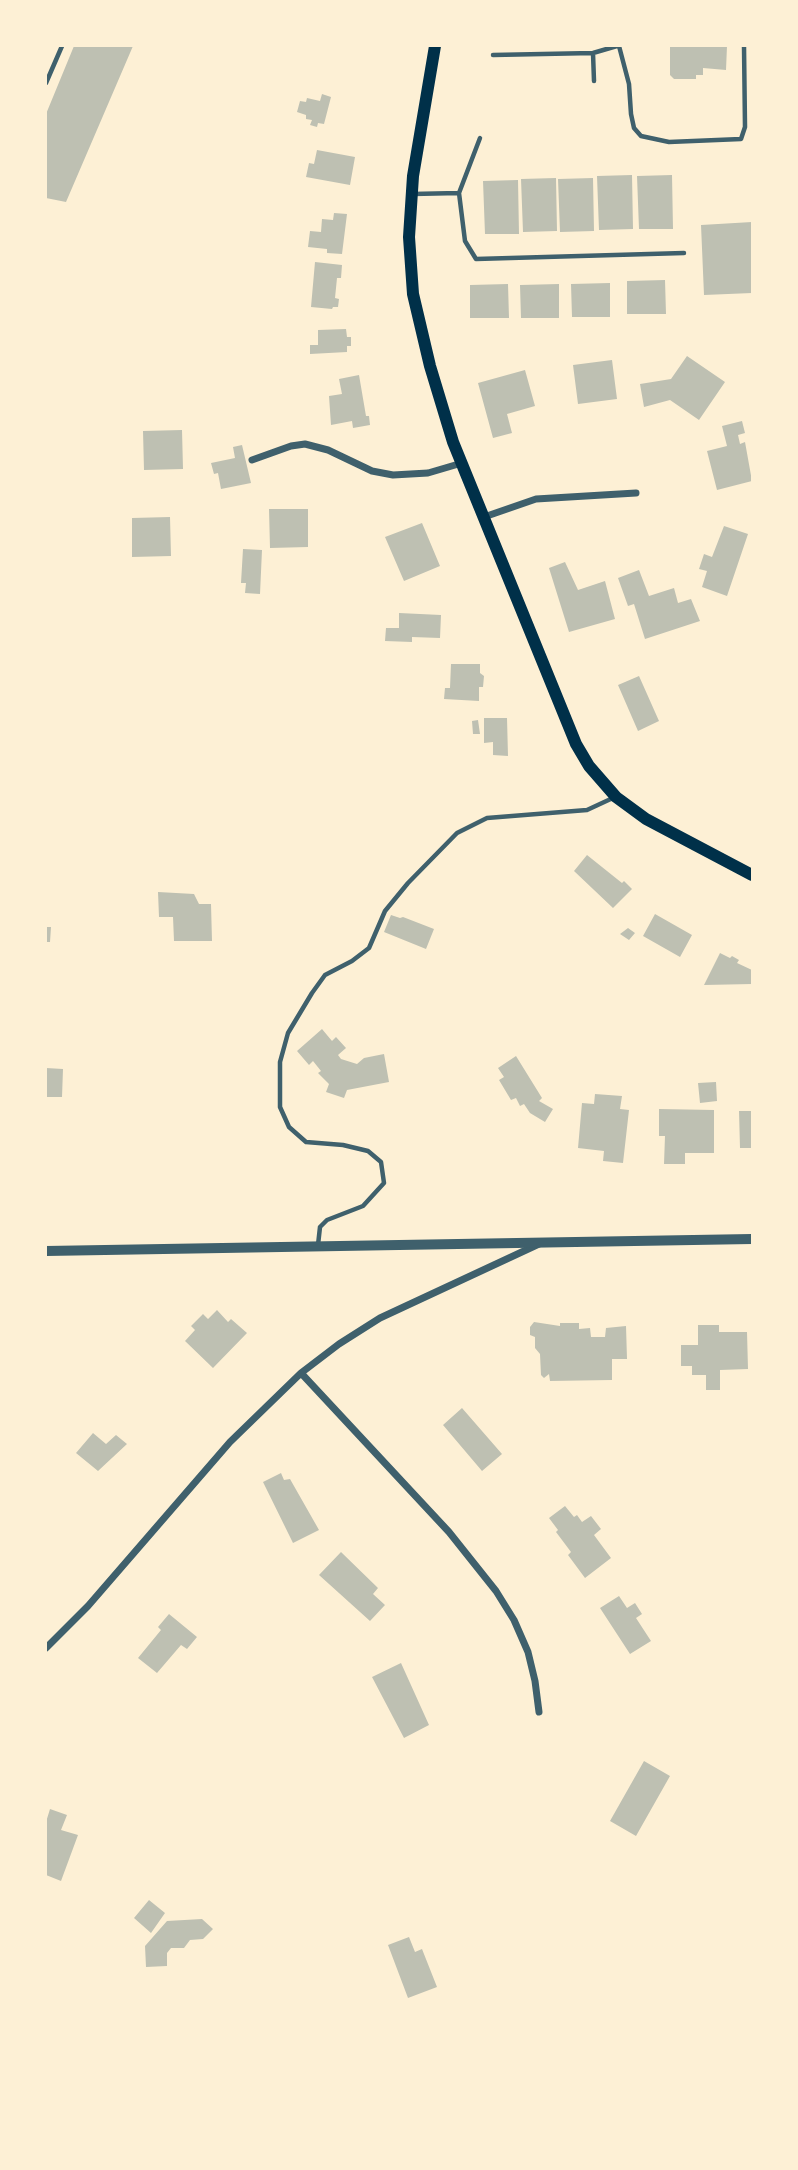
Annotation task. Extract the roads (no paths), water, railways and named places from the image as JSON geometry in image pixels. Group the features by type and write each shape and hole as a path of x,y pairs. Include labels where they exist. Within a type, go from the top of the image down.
{"main road":[{"path":"435,46 411,194 409,237 413,295 440,403 462,463 576,744 589,766 616,797 646,819 752,875"}],"street":[{"path":"251,460 305,444 328,450 372,471 393,475 428,473 462,463"},
{"path":"484,517 536,499 636,493"},
{"path":"46,1251 752,1239"},
{"path":"46,1648 88,1605 230,1442 301,1373 380,1318 543,1242"},
{"path":"301,1373 449,1532 496,1591 514,1620 528,1652 539,1712"}],"lane":[{"path":"46,83 62,46"},
{"path":"493,55 593,53 618,46 629,84 634,128 641,136 669,142 741,139 745,127 744,46"},
{"path":"593,53 594,81"},
{"path":"480,138 459,193 466,241 476,259 684,253"},
{"path":"411,194 459,193"},
{"path":"318,1246 320,1227 327,1220 363,1206 384,1183 381,1162 368,1151 342,1145 306,1143 289,1128 280,1107 280,1062 285,1042 288,1032 312,993 325,975 352,961 369,948 385,911 457,833 487,818 587,810 616,797"}]}
